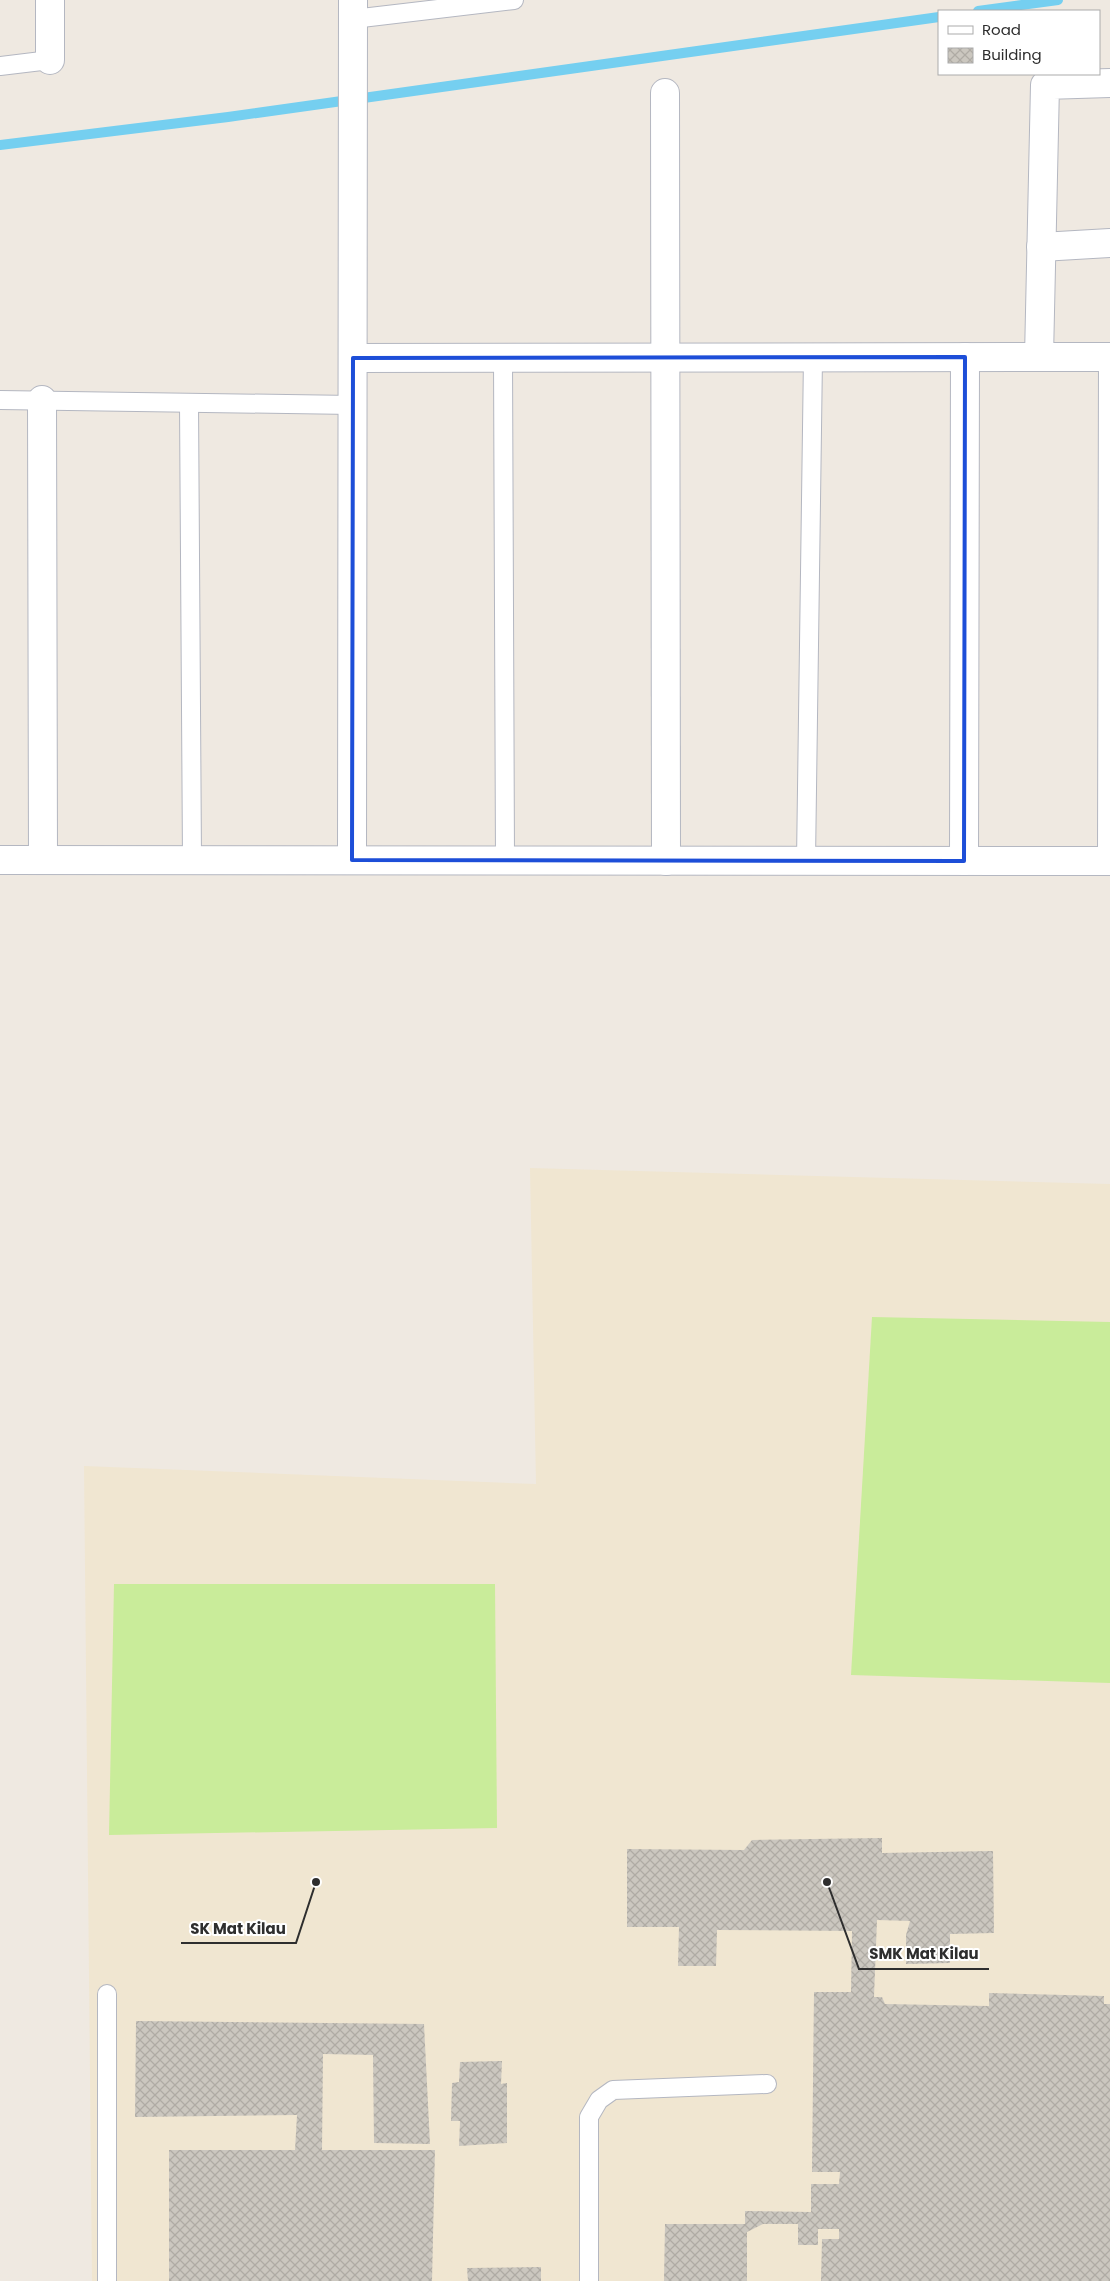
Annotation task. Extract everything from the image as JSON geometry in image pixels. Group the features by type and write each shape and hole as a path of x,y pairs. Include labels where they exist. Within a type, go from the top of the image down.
{"street":[{"path":"50,0 50,60"},
{"path":"352,860 353,10"},
{"path":"1038,356 1045,85 1110,83"},
{"path":"665,93 666,861"},
{"path":"1041,247 1110,243"},
{"path":"964,862 965,356"},
{"path":"353,358 1109,356"},
{"path":"42,400 43,860"},
{"path":"0,860 1108,862"}],"lane":[{"path":"353,10 505,0"},
{"path":"0,66 50,60"},
{"path":"1108,862 1109,356"},
{"path":"806,861 813,357"},
{"path":"503,358 505,861"},
{"path":"0,400 353,405"},
{"path":"189,402 192,860"},
{"path":"107,1994 107,2281"},
{"path":"589,2281 588,2118 599,2100 613,2090 767,2084"}],"highlighted area":[{"path":"965,357 964,861 352,860 353,358"}],"shaded area":[{"path":"530,1168 1110,1184 1110,2281 92,2281 84,1466 536,1484"}],"green space":[{"path":"872,1317 1110,1322 1110,1683 851,1675"},
{"path":"114,1584 495,1584 497,1828 109,1835"}],"building":[{"path":"882,1838 882,1853 993,1851 994,1933 950,1934 950,1963 906,1964 906,1935 910,1921 877,1920 874,1997 882,1997 885,2004 989,2006 989,1993 1104,1996 1104,2004 1110,2004 1110,2281 821,2281 822,2239 839,2239 839,2229 818,2229 818,2245 798,2245 798,2224 763,2224 747,2232 747,2281 664,2281 665,2224 745,2224 745,2211 811,2212 811,2184 839,2184 840,2172 812,2172 814,1992 851,1992 852,1931 717,1930 716,1966 678,1966 679,1927 627,1927 627,1849 744,1850 752,1840"},
{"path":"136,2021 424,2024 430,2144 374,2143 373,2055 323,2054 322,2150 435,2150 432,2281 169,2281 169,2150 295,2150 297,2115 135,2117"},
{"path":"502,2061 501,2084 507,2083 507,2143 459,2146 460,2121 451,2121 452,2083 459,2082 460,2062"},
{"path":"541,2267 541,2281 468,2281 467,2268"}],"waterway":[{"path":"985,10 1058,0"},
{"path":"0,145 228,117 938,17"}],"place":[{"name":"SK Mat Kilau","path":"316,1882"},
{"name":"SMK Mat Kilau","path":"827,1882"}]}
